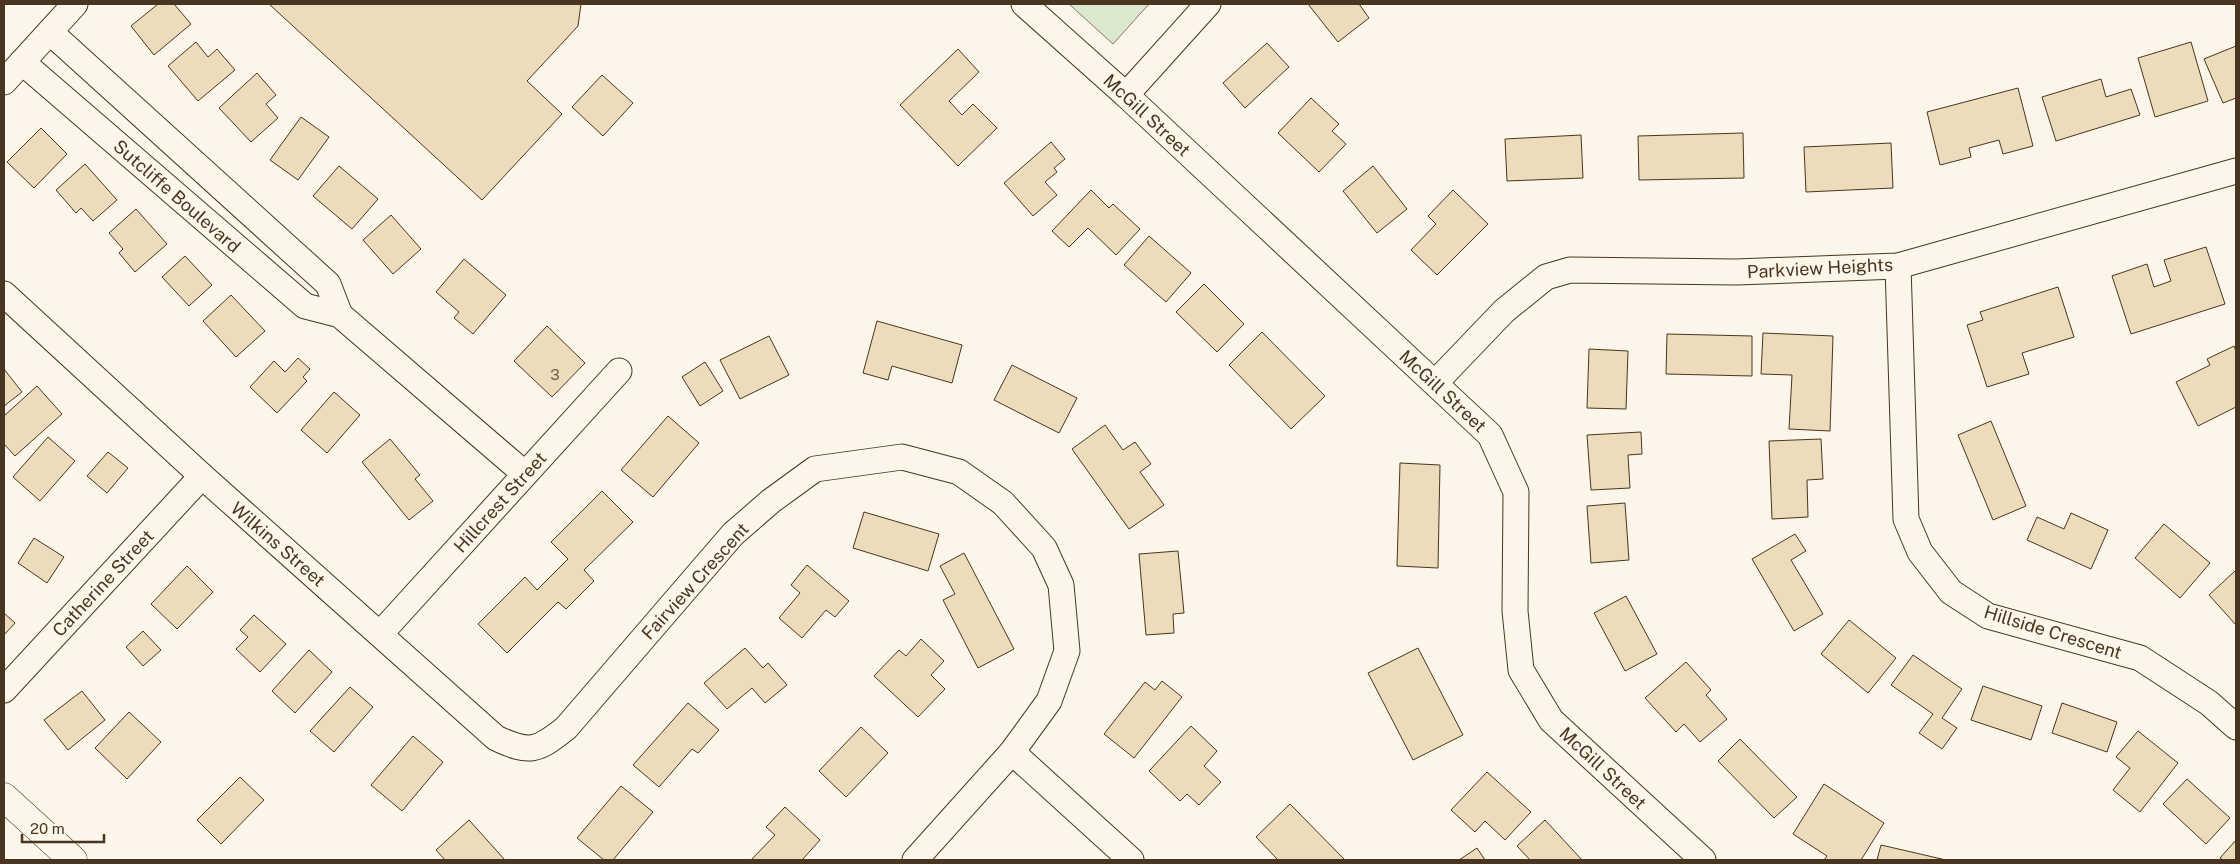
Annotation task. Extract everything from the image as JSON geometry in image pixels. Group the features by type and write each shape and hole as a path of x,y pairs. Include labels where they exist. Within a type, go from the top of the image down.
{"main road":[{"path":"4,797 73,860"}],"street":[{"path":"4,82 75,4"},
{"name":"McGill Street","path":"1024,4 1126,95 1490,435 1516,492 1515,611 1521,670 1551,720 1703,860"},
{"path":"1126,95 1208,4"},
{"name":"Sutcliffe Boulevard","path":"50,32 328,284 340,315"},
{"name":"Sutcliffe Boulevard","path":"22,62 305,306 340,315 525,474"},
{"name":"Parkview Heights","path":"1435,383 1504,312 1546,277 1570,270 1736,272 1898,266 2236,171"},
{"name":"Hillside Crescent","path":"1898,266 1906,519 1920,552 1951,592 1988,616 2140,658 2209,702 2236,727"},
{"name":"Wilkins Street","path":"4,294 202,476 496,738 525,750 545,744 566,728"},
{"name":"Hillcrest Street","path":"380,634 619,371"},
{"name":"Fairview Crescent","path":"566,728 733,534 771,501 815,469 902,457 959,472 1003,503 1044,548 1061,585 1067,651 1049,702 1012,752 915,860"},
{"name":"Catherine Street","path":"4,690 202,476"},
{"path":"1012,752 1131,860"}],"green space":[{"path":"1069,4 1149,4 1113,44"}],"building":[{"path":"158,4 174,4 191,24 154,55 131,26"},
{"path":"269,4 581,4 578,26 527,81 562,114 482,200"},
{"path":"1308,4 1359,4 1369,18 1338,42"},
{"path":"196,42 208,57 217,49 235,70 198,101 168,66"},
{"path":"2191,42 2208,101 2155,117 2138,58"},
{"path":"1267,43 1289,67 1245,108 1223,83"},
{"path":"2236,46 2236,98 2223,103 2204,59"},
{"path":"958,49 979,72 949,101 962,115 973,104 997,128 958,166 900,105"},
{"path":"257,73 276,95 266,104 278,118 251,142 219,108"},
{"path":"602,75 633,103 603,136 572,107"},
{"path":"2101,79 2106,97 2131,89 2140,115 2056,141 2042,97"},
{"path":"2018,88 2033,146 2003,154 1999,140 1969,148 1971,157 1940,165 1927,112"},
{"path":"1311,98 1339,124 1332,131 1346,144 1319,172 1278,133"},
{"path":"301,117 329,137 298,180 270,160"},
{"path":"41,128 67,154 34,188 7,162"},
{"path":"1743,133 1744,178 1639,180 1638,136"},
{"path":"1581,135 1583,178 1507,181 1505,139"},
{"path":"1051,142 1065,159 1054,168 1057,172 1045,182 1057,195 1033,216 1004,183"},
{"path":"1891,143 1893,188 1806,192 1804,147"},
{"path":"85,164 117,200 93,221 81,208 76,213 56,190"},
{"path":"339,166 378,199 352,229 313,196"},
{"path":"1373,166 1407,209 1377,233 1343,191"},
{"path":"1091,190 1109,208 1113,204 1140,229 1116,255 1088,228 1069,247 1052,231"},
{"path":"1453,190 1488,224 1437,275 1411,250 1436,224 1428,216"},
{"path":"136,209 167,244 135,272 119,253 123,249 109,233"},
{"path":"391,215 421,249 393,274 363,240"},
{"path":"1149,236 1191,273 1166,302 1124,265"},
{"path":"2206,247 2225,304 2131,334 2112,276 2147,264 2154,287 2171,281 2164,260"},
{"path":"185,256 212,285 189,306 162,277"},
{"path":"464,259 506,295 473,334 454,318 459,312 436,292"},
{"path":"1204,284 1244,324 1217,352 1176,312"},
{"path":"2058,287 2074,337 2022,353 2029,374 1987,387 1967,325 1983,320 1980,312"},
{"path":"231,295 265,331 236,357 203,321"},
{"path":"877,321 962,345 952,383 892,366 888,380 863,373"},
{"path":"547,326 585,363 552,397 514,361"},
{"path":"1262,332 1325,396 1291,429 1229,365"},
{"path":"1763,333 1833,336 1830,431 1789,429 1792,375 1761,374"},
{"path":"1667,334 1752,336 1752,376 1666,374"},
{"path":"769,336 789,375 740,399 720,360"},
{"path":"2234,346 2236,351 2236,407 2198,426 2176,382 2210,365 2207,359"},
{"path":"1589,349 1628,351 1626,409 1587,408"},
{"path":"298,358 310,369 303,377 307,381 277,413 250,387 274,361 285,372"},
{"path":"705,362 723,391 700,406 682,377"},
{"path":"1012,365 1077,398 1059,433 994,400"},
{"path":"4,369 22,392 4,406"},
{"path":"37,386 62,414 15,456 4,444 4,416"},
{"path":"334,392 360,415 327,453 301,430"},
{"path":"668,416 699,443 653,497 621,470"},
{"path":"1991,421 2026,506 1993,520 1958,435"},
{"path":"1105,425 1123,450 1135,442 1151,464 1140,472 1164,505 1129,529 1072,449"},
{"path":"1641,432 1642,454 1628,455 1630,488 1591,490 1587,435"},
{"path":"48,437 75,461 40,501 13,477"},
{"path":"390,439 420,475 415,479 433,501 409,520 362,462"},
{"path":"1821,439 1823,479 1807,480 1808,517 1772,519 1769,441"},
{"path":"108,452 128,468 107,493 87,476"},
{"path":"1400,463 1440,465 1438,568 1397,566"},
{"path":"602,491 633,522 584,570 594,581 566,609 558,602 507,653 478,624 525,577 537,590 568,559 551,542"},
{"path":"1625,503 1629,560 1591,563 1587,506"},
{"path":"864,512 939,534 928,571 853,548"},
{"path":"2071,513 2108,530 2091,569 2027,540 2037,517 2064,529"},
{"path":"2164,524 2210,563 2180,598 2135,558"},
{"path":"1795,534 1806,551 1791,560 1823,614 1794,631 1752,559"},
{"path":"34,538 64,557 47,583 18,563"},
{"path":"1178,551 1184,613 1173,614 1174,633 1146,635 1139,554"},
{"path":"964,553 1014,649 978,668 943,600 955,594 940,566"},
{"path":"807,565 849,601 835,617 826,610 802,638 779,618 800,593 791,585"},
{"path":"187,566 213,592 177,629 151,604"},
{"path":"2235,571 2236,573 2236,625 2209,595"},
{"path":"1626,596 1657,654 1625,671 1594,613"},
{"path":"4,613 15,623 4,635"},
{"path":"254,615 286,644 260,672 236,649 248,637 240,630"},
{"path":"1849,620 1896,658 1868,693 1821,654"},
{"path":"143,631 161,650 143,666 126,647"},
{"path":"921,639 944,661 931,675 945,689 918,717 874,676 899,650 906,656"},
{"path":"745,648 763,668 768,663 787,685 765,703 752,688 727,709 704,683"},
{"path":"1418,648 1463,735 1413,760 1368,673"},
{"path":"309,650 332,672 295,713 272,691"},
{"path":"1913,655 1962,689 1942,718 1957,728 1942,749 1919,733 1933,714 1891,685"},
{"path":"1686,662 1711,690 1706,695 1727,719 1700,742 1684,724 1676,732 1645,698"},
{"path":"1162,681 1182,697 1134,758 1104,734 1145,682 1155,690"},
{"path":"1983,686 2042,706 2031,740 1971,720"},
{"path":"350,687 373,707 334,752 310,731"},
{"path":"82,691 105,720 68,750 44,720"},
{"path":"688,703 719,730 698,753 692,749 659,787 633,765"},
{"path":"2062,703 2117,722 2107,752 2052,733"},
{"path":"129,712 161,742 127,779 95,748"},
{"path":"1191,726 1217,751 1204,766 1221,782 1199,805 1187,794 1180,801 1149,771"},
{"path":"861,727 888,753 846,797 819,771"},
{"path":"2138,731 2178,763 2140,812 2113,790 2130,768 2116,757"},
{"path":"413,736 443,762 402,811 371,785"},
{"path":"1740,739 1797,797 1774,818 1718,761"},
{"path":"1487,772 1531,812 1505,840 1485,821 1475,832 1451,810"},
{"path":"240,777 264,800 221,844 197,820"},
{"path":"2187,779 2230,818 2206,844 2163,804"},
{"path":"1824,784 1884,823 1861,860 1824,860 1827,856 1793,834"},
{"path":"621,786 653,812 613,860 604,860 577,838"},
{"path":"1290,804 1345,860 1278,860 1256,837"},
{"path":"785,807 820,840 802,860 751,860 775,835 766,827"},
{"path":"469,820 505,860 445,860 436,850"},
{"path":"1545,820 1582,860 1530,860 1517,846"},
{"path":"2236,840 2236,860 2223,860 2220,858"},
{"path":"1881,845 1946,860 1877,860"},
{"path":"1477,848 1485,860 1459,860"}]}
